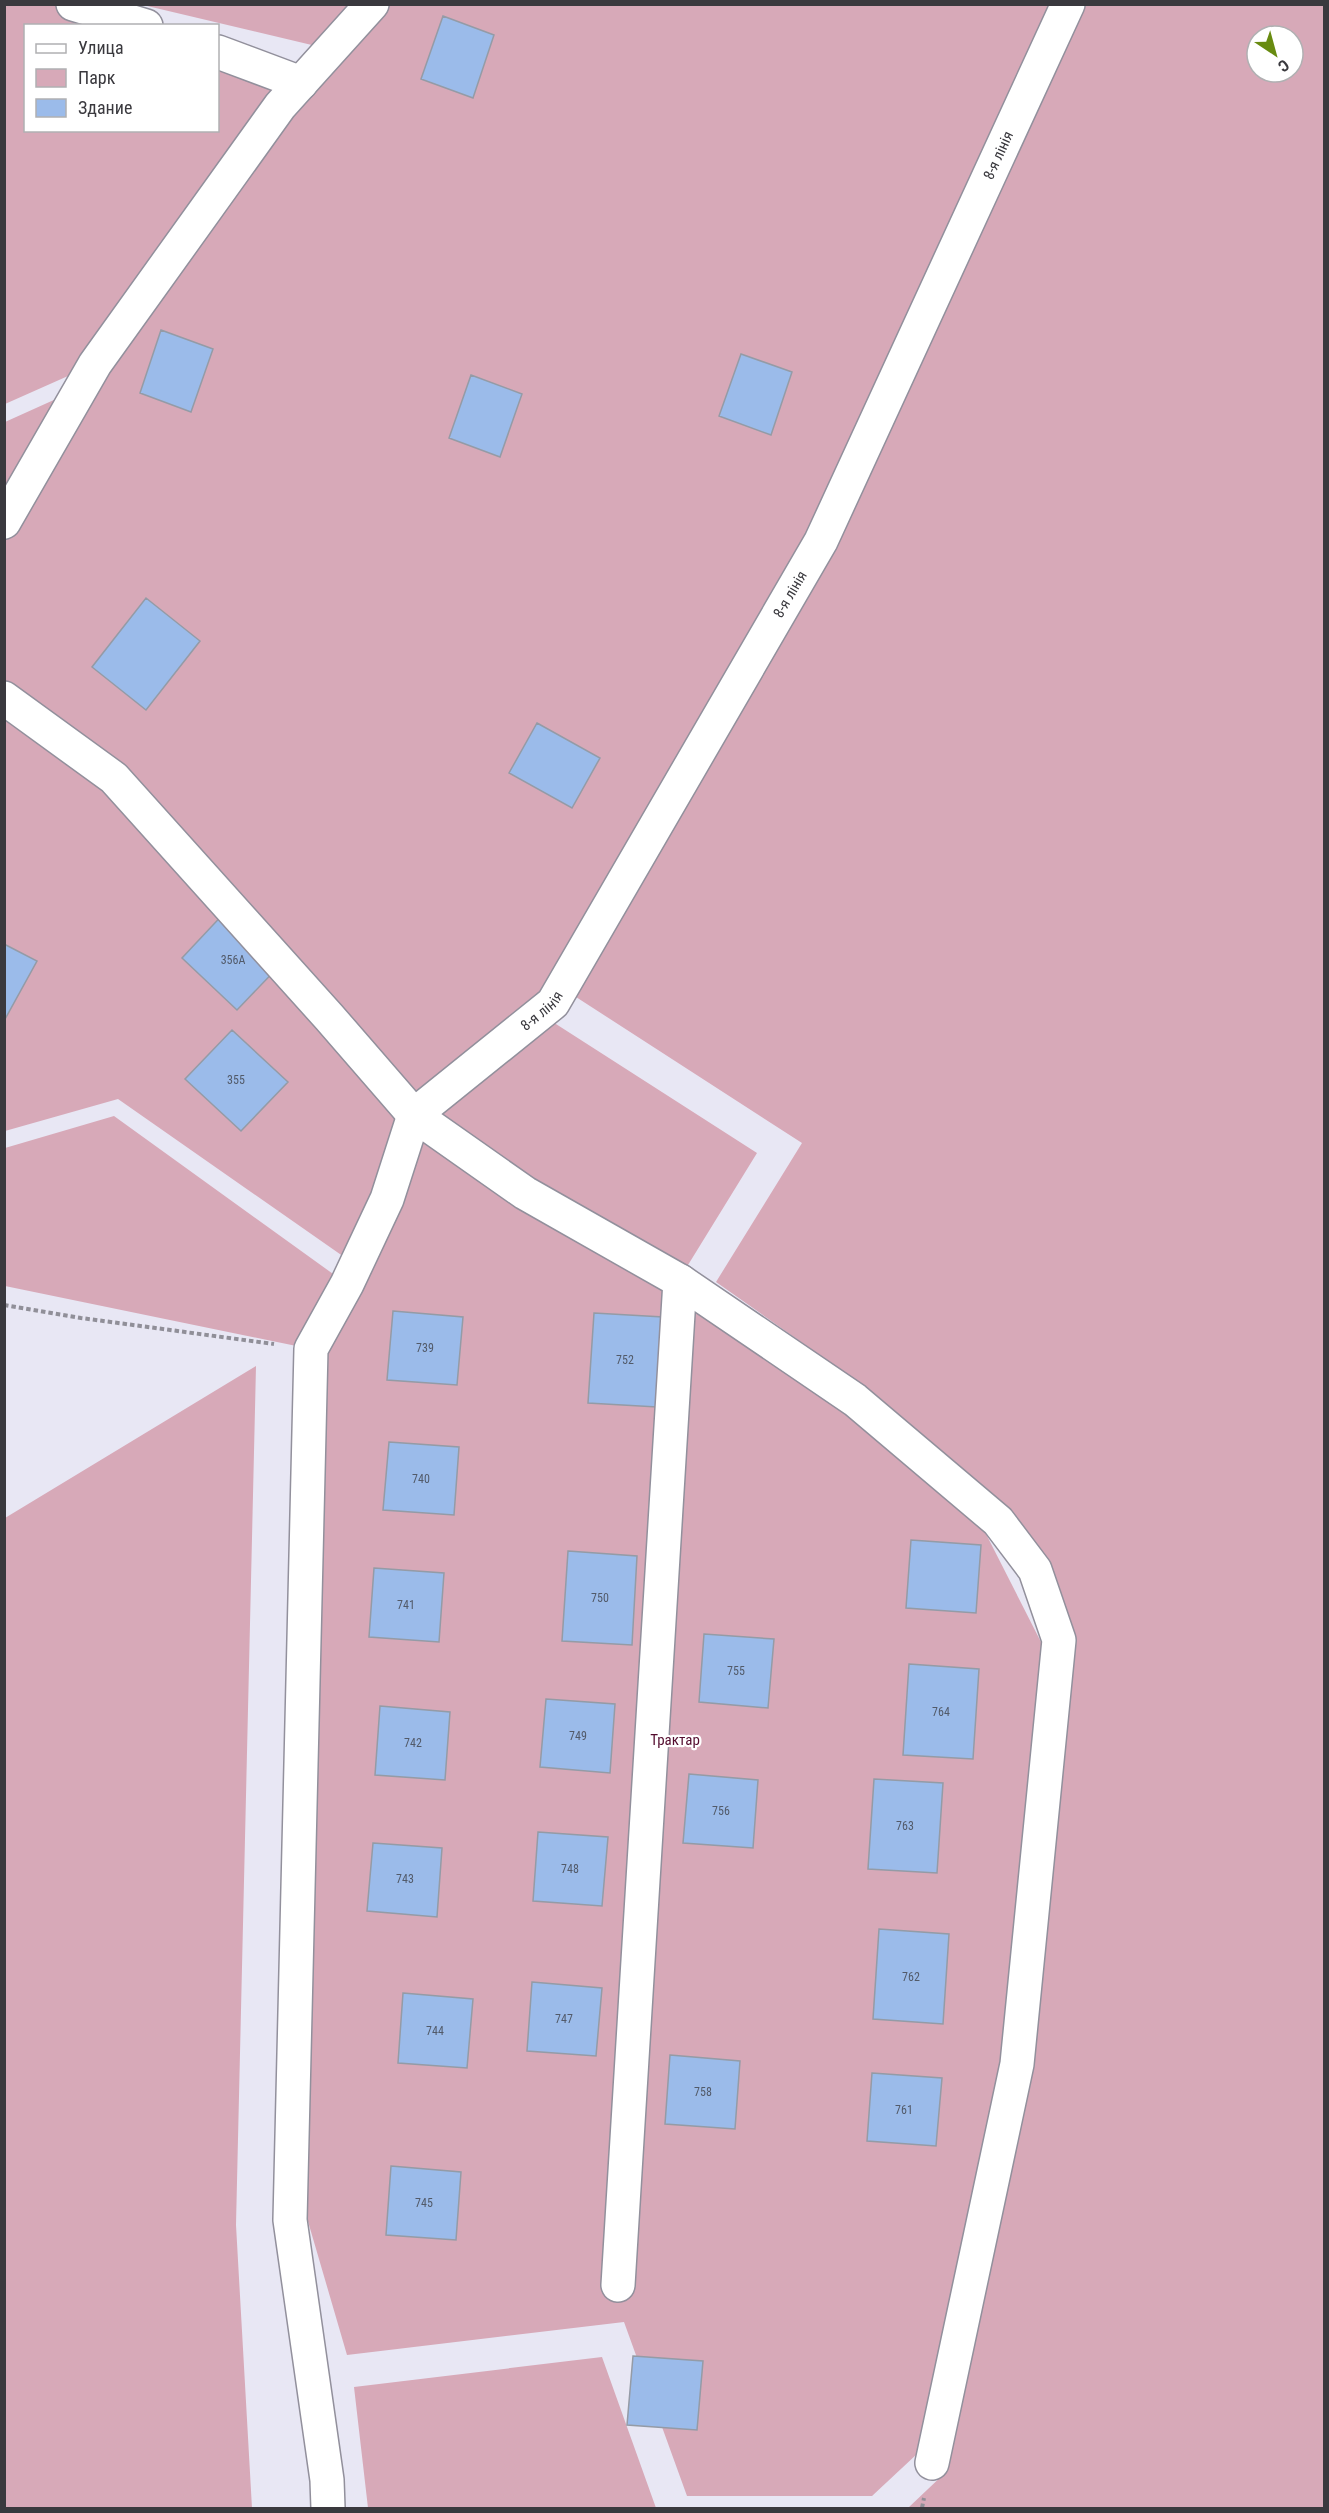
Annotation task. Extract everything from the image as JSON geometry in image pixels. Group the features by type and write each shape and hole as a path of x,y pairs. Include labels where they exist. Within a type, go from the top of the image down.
{"street":[{"path":"73,4 129,15"},
{"path":"4,522 95,364 280,106 372,4"},
{"name":"8-я лінія","path":"414,1115 553,1003 821,541 1068,4"},
{"path":"219,52 301,83"},
{"path":"4,698 114,778 330,1017 414,1115 525,1192 680,1281 855,1400 998,1521 1035,1570 1059,1640 1017,2064 932,2463"},
{"path":"328,2508 327,2480 290,2220 311,1348 347,1284 387,1199 414,1115"},
{"path":"618,2285 680,1281"}],"path":[{"path":"4,1305 81,1318 311,1348"}],"green space":[{"name":"Трактар","path":"5,5 73,5 142,24 24,24 24,132 219,132 219,52 288,78 316,46 143,5 1049,5 806,533 531,1008 757,1153 672,1291 845,1413 985,1532 1042,1644 1000,2061 917,2454 872,2496 687,2496 624,2322 347,2355 307,2218 328,1352 357,1266 118,1099 5,1131 5,422 107,376 95,364 5,404"},
{"path":"1086,5 1324,5 1324,2508 908,2508 947,2471 1033,2066 1076,1637 1011,1511 865,1387 716,1282 802,1143 576,997 835,548"},
{"path":"114,1116 347,1284 311,1349 5,1286 5,1148"},
{"path":"256,1366 236,2225 252,2508 5,2508 5,1518"},
{"path":"602,2357 656,2508 368,2508 354,2387"}],"building":[{"path":"443,16 494,35 473,98 421,79"},
{"path":"161,330 213,349 191,412 140,393"},
{"path":"741,354 792,372 771,435 719,416"},
{"path":"471,375 522,394 500,457 449,438"},
{"path":"146,598 200,641 146,710 92,667"},
{"path":"537,723 600,758 572,808 509,773"},
{"path":"228,909 284,961 237,1010 182,958"},
{"path":"4,944 37,961 4,1021"},
{"path":"232,1030 288,1082 241,1131 185,1079"},
{"path":"393,1311 463,1317 457,1385 387,1380"},
{"path":"594,1313 663,1317 657,1407 588,1403"},
{"path":"389,1442 459,1447 454,1515 383,1510"},
{"path":"911,1540 981,1545 976,1613 906,1608"},
{"path":"568,1551 637,1556 632,1645 562,1641"},
{"path":"374,1568 444,1573 439,1642 369,1637"},
{"path":"704,1634 774,1639 768,1708 699,1702"},
{"path":"909,1664 979,1669 973,1759 903,1755"},
{"path":"546,1699 615,1704 610,1773 540,1767"},
{"path":"380,1706 450,1712 445,1780 375,1775"},
{"path":"689,1774 758,1780 753,1848 683,1843"},
{"path":"874,1779 943,1783 937,1873 868,1869"},
{"path":"538,1832 608,1837 602,1906 533,1901"},
{"path":"373,1843 442,1848 437,1917 367,1911"},
{"path":"879,1929 949,1934 943,2024 873,2019"},
{"path":"532,1982 602,1988 596,2056 527,2051"},
{"path":"403,1993 473,1999 467,2068 398,2063"},
{"path":"670,2055 740,2061 735,2129 665,2124"},
{"path":"872,2073 942,2078 936,2146 867,2141"},
{"path":"391,2166 461,2172 456,2240 386,2235"},
{"path":"633,2356 703,2361 697,2430 627,2425"}]}
